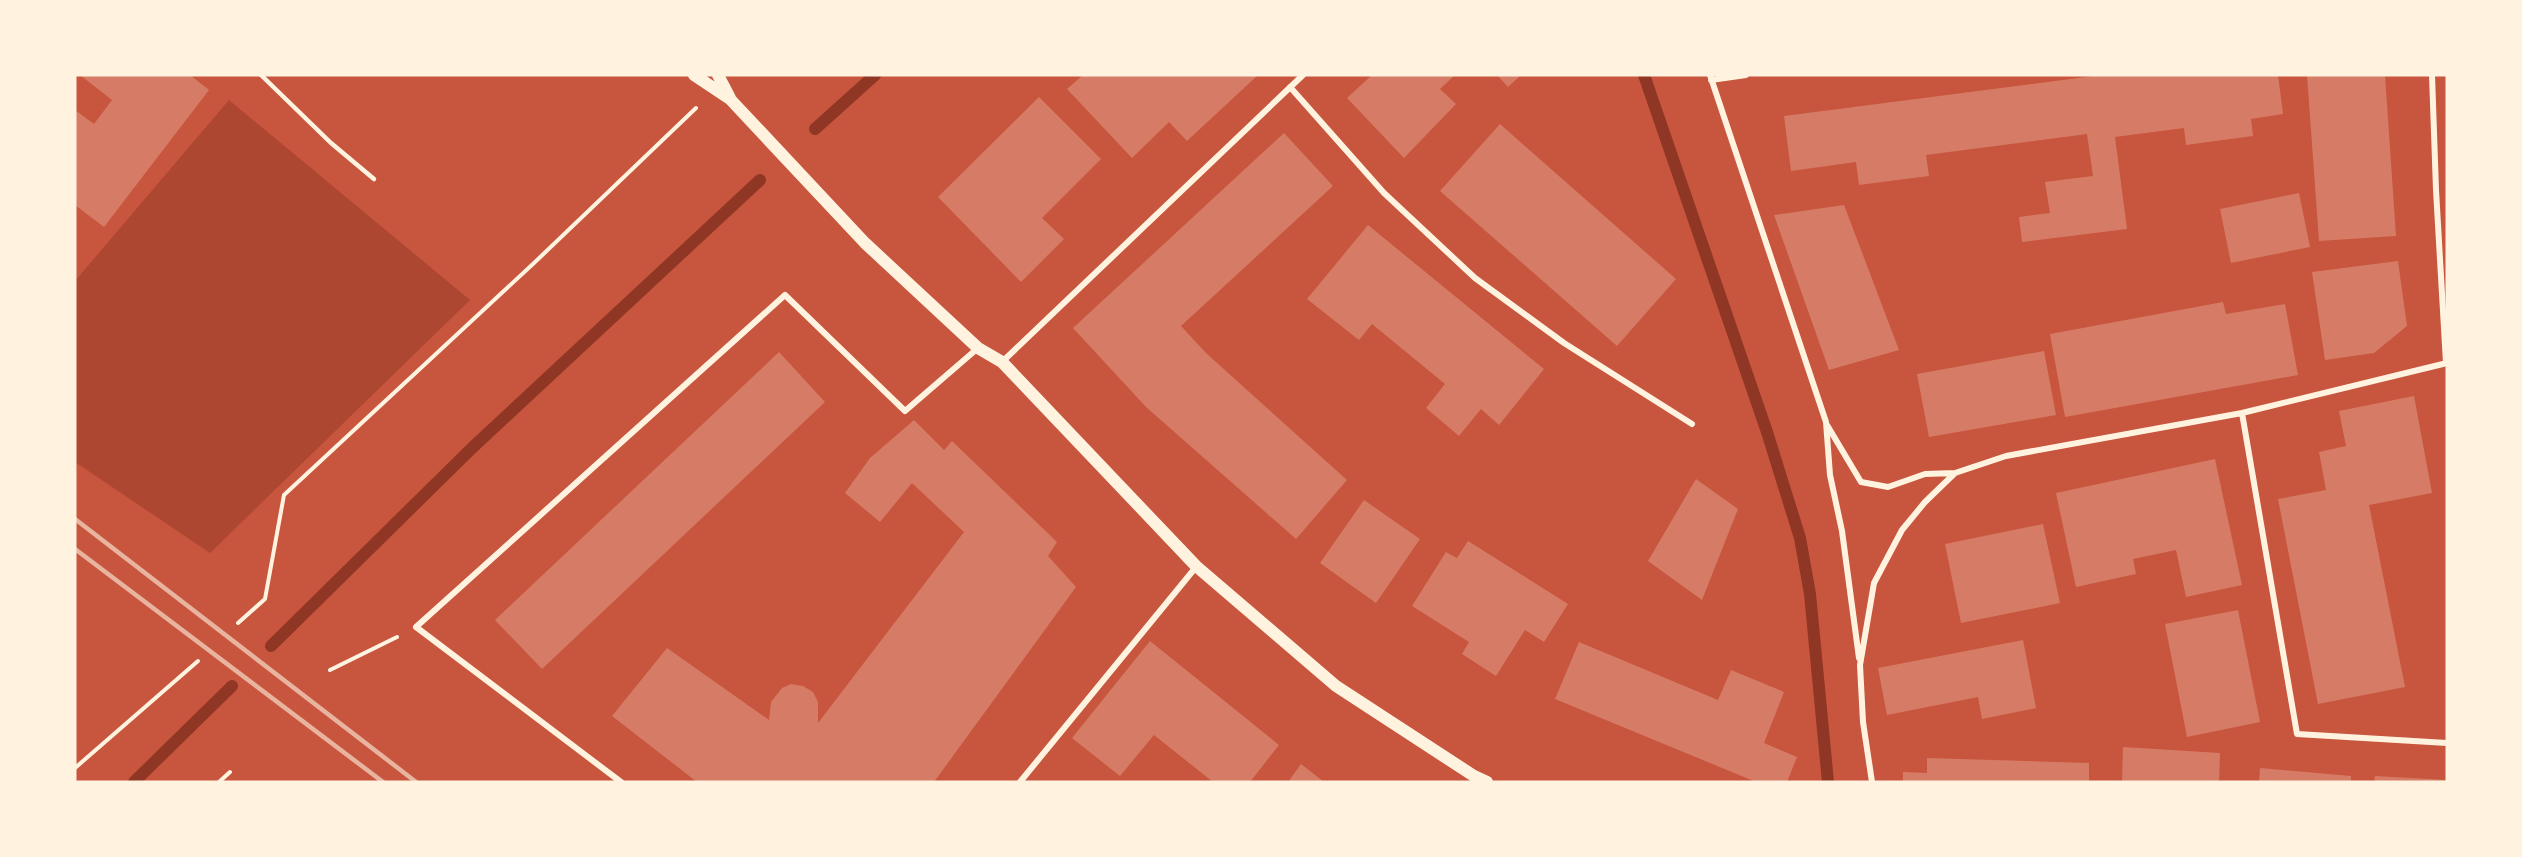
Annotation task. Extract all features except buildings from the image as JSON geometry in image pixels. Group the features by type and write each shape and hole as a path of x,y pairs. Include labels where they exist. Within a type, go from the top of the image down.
{"main road":[{"path":"694,75 730,99 865,243 978,348 1002,362 1197,566 1336,686 1471,779 1488,782"},
{"path":"718,75 730,99"}],"street":[{"path":"1002,362 1303,75"},
{"path":"1746,75 1711,78 1826,422 1861,482 1888,487 1925,474 1954,473 2006,456 2242,413 2447,363 2436,190 2432,75"},
{"path":"1290,87 1384,193 1475,278 1564,343 1692,424"},
{"path":"621,782 416,627 785,295 905,411 978,348"},
{"path":"2242,413 2297,734 2447,743"},
{"path":"1826,422 1830,476 1842,531 1860,665 1863,722 1872,782"},
{"path":"1860,665 1874,583 1902,530 1925,502 1954,473"},
{"path":"1020,782 1197,566"}],"lane":[{"path":"261,75 331,143 374,179"}],"path":[{"path":"238,623 265,599 284,495 696,109 694,98"},
{"path":"330,670 416,627"},
{"path":"75,768 198,661"},
{"path":"219,782 230,772"}],"shaded area":[{"path":"229,100 470,300 210,553 75,462 75,281"}],"waterway":[{"path":"815,129 875,75"},
{"path":"1644,75 1767,432 1800,538 1810,594 1828,782"},
{"path":"271,646 472,448 760,180"},
{"path":"134,782 232,686"}],"railway":[{"path":"75,519 416,782"},
{"path":"75,549 383,782"}]}
